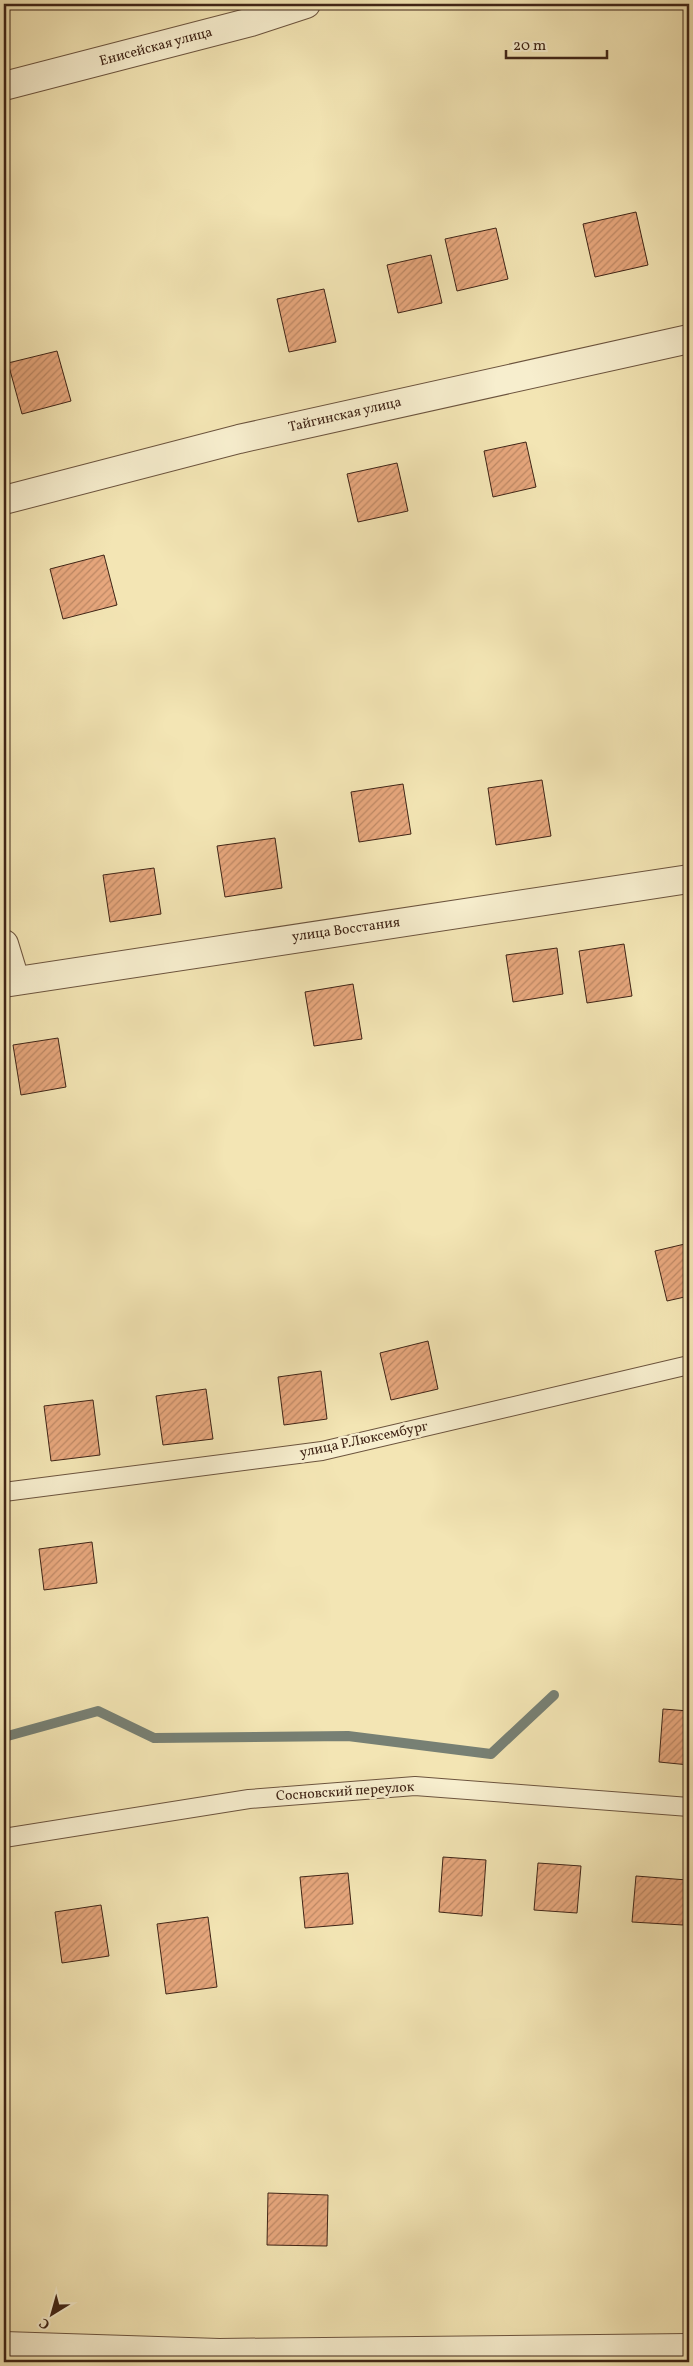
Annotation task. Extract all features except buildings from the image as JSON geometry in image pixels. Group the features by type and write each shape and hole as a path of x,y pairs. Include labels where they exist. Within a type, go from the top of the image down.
{"street":[{"name":"Енисейская улица","path":"4,86 251,22 306,4"},
{"name":"Тайгинская улица","path":"4,500 239,439 689,339"},
{"name":"улица Восстания","path":"10,981 689,880"},
{"path":"4,944 10,981"},
{"path":"4,2346 219,2353 689,2348"}],"lane":[{"name":"улица Р.Люксембург","path":"4,1492 322,1451 689,1365"},
{"name":"Сосновский переулок","path":"4,1838 249,1800 415,1786 689,1806"}],"waterway":[{"path":"4,1737 98,1711 154,1738 348,1736 491,1754 554,1695"}]}
